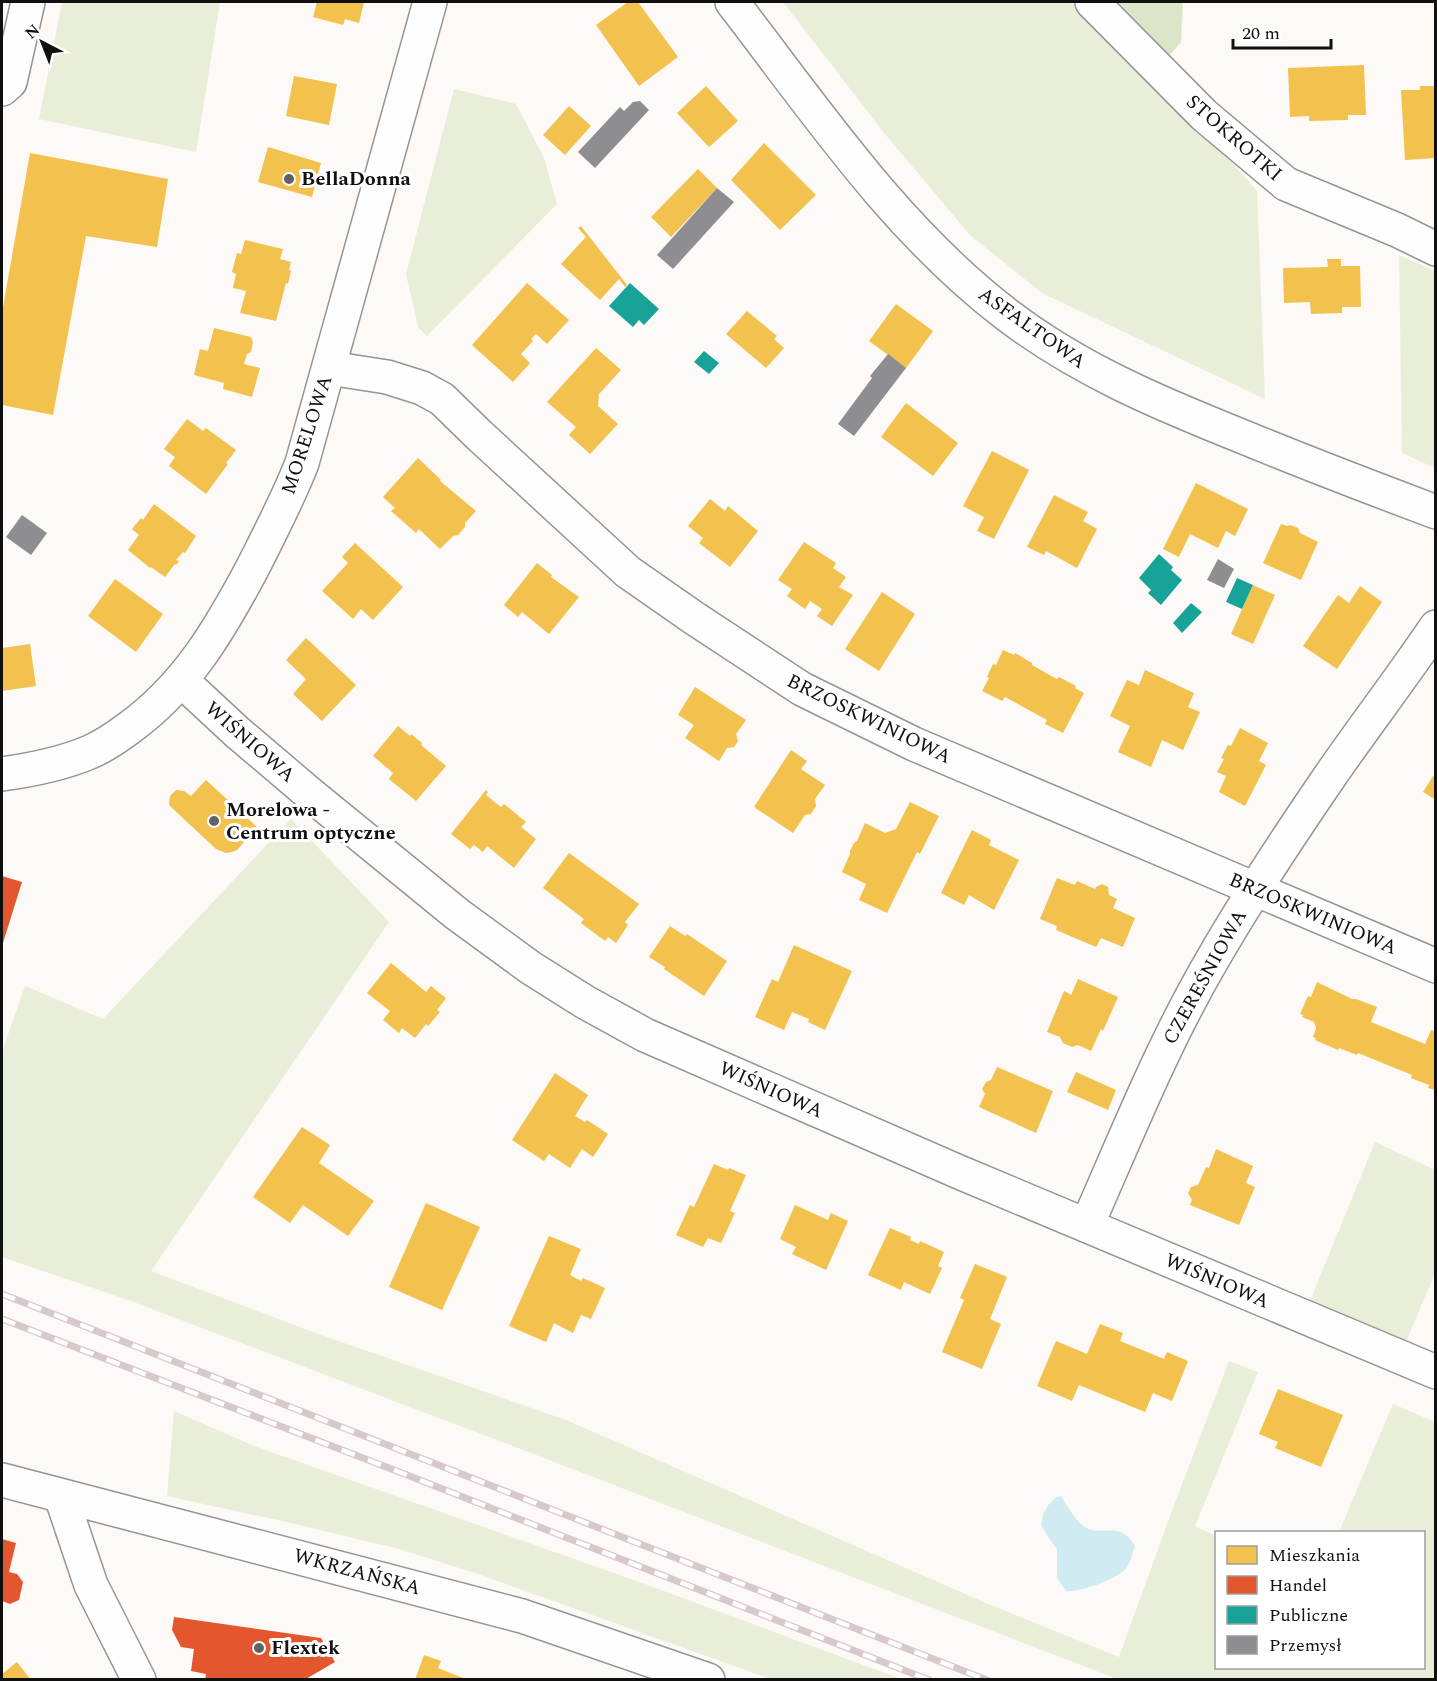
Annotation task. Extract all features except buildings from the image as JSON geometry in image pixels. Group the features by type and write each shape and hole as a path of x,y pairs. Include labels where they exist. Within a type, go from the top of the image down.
{"street":[{"path":"2,89 10,82 28,2"},
{"name":"MORELOWA","path":"2,774 32,769 91,752 116,737 142,718 181,680 200,657 216,632 284,505 302,464 430,2"},
{"name":"ASFALTOWA","path":"732,2 859,167 898,213 956,271 1013,319 1071,358 1124,387 1217,427 1436,513"},
{"name":"STOKROTKI","path":"1092,2 1204,115 1286,184 1397,230 1436,249"},
{"name":"BRZOSKWINIOWA","path":"329,368 387,377 422,388 442,399 628,572 802,689 914,744 1436,966"},
{"name":"CZEREŚNIOWA","path":"1087,1225 1170,1038 1209,965 1254,889 1436,627"},
{"name":"WIŚNIOWA","path":"181,680 237,732 310,794 457,914 531,968 645,1035 959,1172 1436,1372"},
{"name":"WKRZAŃSKA","path":"2,1480 522,1616 708,1680"},
{"path":"61,1496 91,1585 140,1680"}],"green space":[{"path":"62,2 220,2 196,152 39,119"},
{"path":"783,2 1071,2 1207,134 1257,191 1265,399 1042,293 970,235 885,134"},
{"path":"1110,2 1183,2 1181,42 1162,64"},
{"path":"454,89 516,104 544,158 557,204 427,336 418,327 406,274"},
{"path":"1399,255 1435,271 1435,468 1402,453"},
{"path":"291,819 389,922 151,1271 318,1334 566,1420 986,1603 1119,1657 1229,1361 1258,1372 1195,1526 1215,1536 1215,1669 1425,1669 1425,1531 1339,1531 1393,1404 1435,1422 1435,1679 1117,1679 131,1301 2,1257 2,1052 25,986 103,1019"},
{"path":"1375,1142 1435,1170 1435,1273 1405,1344 1308,1306"},
{"path":"174,1411 254,1446 645,1584 901,1679 770,1679 478,1574 399,1549 167,1496"}],"water":[{"path":"1061,1496 1074,1517 1085,1527 1098,1531 1117,1531 1129,1538 1135,1546 1125,1570 1095,1585 1066,1591 1057,1578 1057,1549 1041,1525 1043,1514 1049,1504 1056,1497"}],"railway":[{"path":"2,1294 987,1680"},
{"path":"2,1319 929,1680"}],"place":[{"name":"BellaDonna","path":"289,179"},
{"name":"Morelowa - Centrum optyczne","path":"214,821"},
{"name":"Flextek","path":"259,1648"}]}
